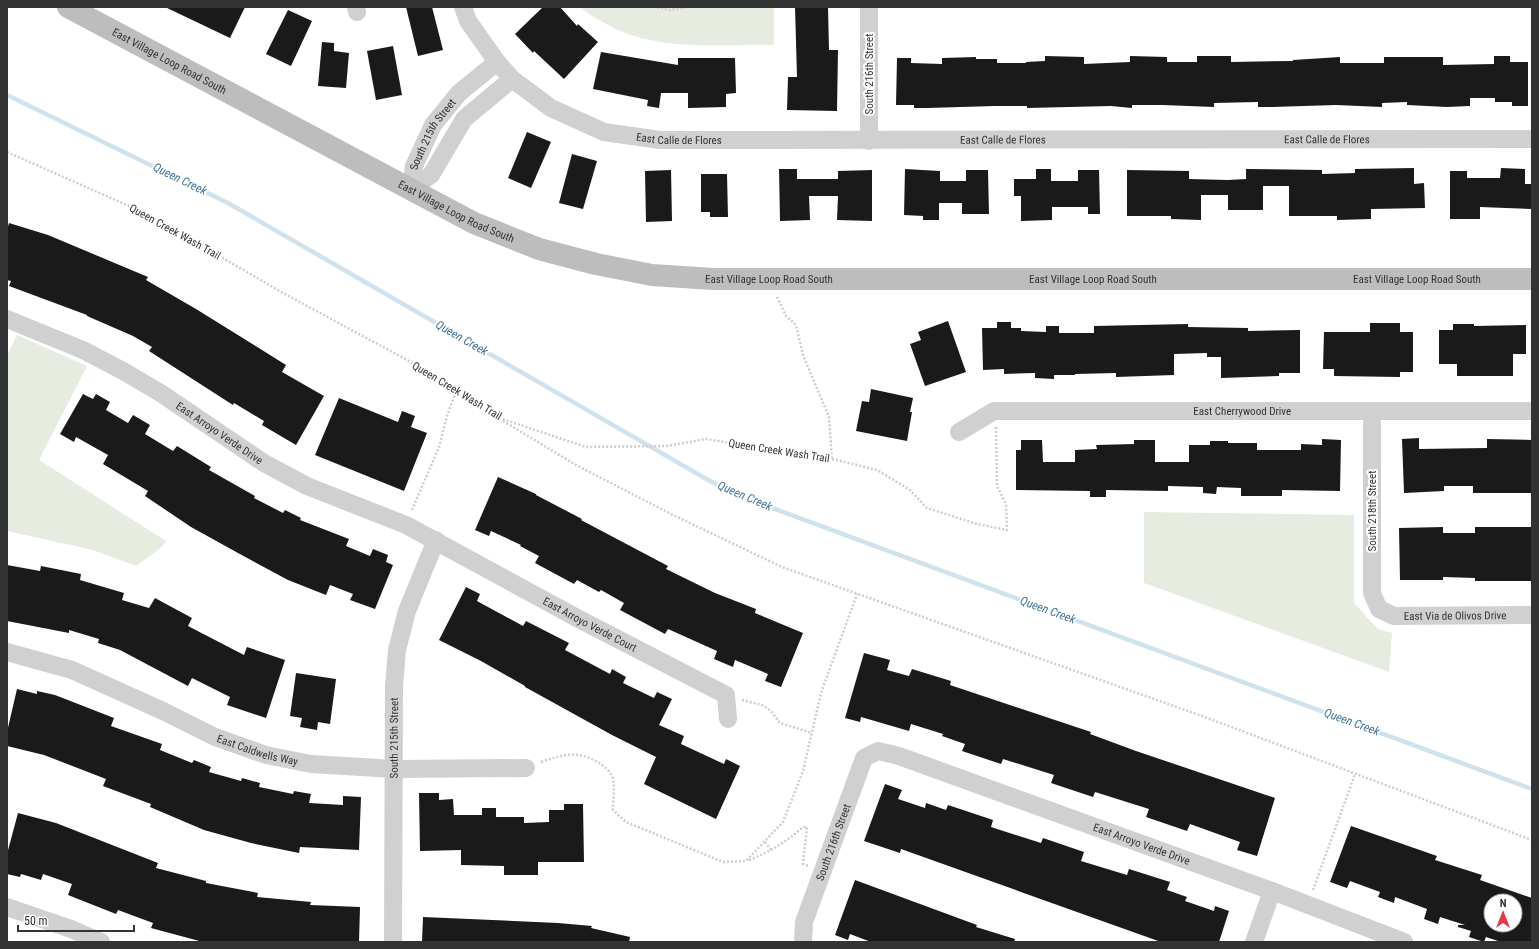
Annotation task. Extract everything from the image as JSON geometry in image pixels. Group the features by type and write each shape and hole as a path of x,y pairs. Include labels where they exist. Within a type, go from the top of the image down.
{"street":[{"name":"East Village Loop Road South","path":"68,7 474,223 539,249 596,264 652,275 713,279 1532,279"},
{"path":"463,7 468,21 497,62"},
{"name":"South 216th Street","path":"869,7 869,141"},
{"name":"South 215th Street","path":"411,189 414,166 433,125 459,93 497,62"},
{"name":"East Calle de Flores","path":"497,62 512,79 551,108 604,132 660,140 869,141 1532,139"},
{"name":"South 215th Street","path":"411,189 431,175 464,119 512,79"},
{"name":"East Arroyo Verde Drive","path":"7,318 83,350 125,372 162,394 264,463 307,486 406,525 436,540"},
{"path":"959,432 994,411"},
{"name":"East Cherrywood Drive","path":"994,411 1532,411"},
{"name":"South 218th Street","path":"1372,411 1372,593 1379,609"},
{"name":"South 215th Street","path":"393,942 395,769 394,686 397,650 407,611 436,540"},
{"name":"East Arroyo Verde Court","path":"436,540 577,618 726,695"},
{"name":"East Via de Olivos Drive","path":"1379,609 1394,616 1532,615"},
{"name":"East Caldwells Way","path":"7,652 72,670 164,711 215,737 266,755 312,764 395,769 526,768"},
{"path":"726,695 728,719"},
{"name":"South 216th Street","path":"803,942 804,922 864,758 878,751"},
{"name":"East Arroyo Verde Drive","path":"878,751 899,756 1272,891 1404,942"},
{"path":"1254,942 1272,891"},
{"path":"7,907 71,929 101,942"}],"path":[{"path":"657,7 670,10 688,7"},
{"name":"Queen Creek Wash Trail","path":"7,152 147,214 283,293 409,362 499,418 586,447 667,446 706,439 832,460 877,470 910,490 927,508 977,524 1007,530 1006,504 996,486 997,434 994,411"},
{"path":"773,279 779,303 786,316 796,325 803,355 829,417 832,460"},
{"path":"406,525 439,447 447,416 456,392"},
{"path":"499,418 576,465 782,567 1202,716 1532,840"},
{"path":"746,861 783,822 803,771 821,693 857,594"},
{"path":"726,695 762,706 771,711 780,723 812,733"},
{"path":"526,768 558,756 573,754 587,756 604,766 613,778 613,810 626,822 723,862 746,861 772,851 791,838 803,827 807,827 803,864 822,871"},
{"path":"1308,905 1355,774"},
{"path":"765,842 772,851"}],"shaded area":[{"path":"581,7 774,7 774,45 685,45 642,38 621,31 593,16"},
{"path":"17,335 87,366 39,460 166,541 162,547 136,566 93,550 7,531 7,356"},
{"path":"1144,512 1354,515 1354,603 1378,629 1392,633 1389,672 1144,583"}],"building":[{"path":"165,7 245,7 230,38"},
{"path":"406,7 432,7 443,50 418,56"},
{"path":"543,7 560,7 577,26 578,24 598,42 564,79 534,51 533,53 515,34"},
{"path":"795,7 828,7 829,50 838,50 837,111 787,110 788,77 797,77"},
{"path":"288,10 312,21 291,66 266,54"},
{"path":"322,42 334,43 334,51 349,53 346,88 318,86"},
{"path":"393,46 402,95 376,100 367,51"},
{"path":"601,52 678,65 678,58 735,58 736,93 726,94 726,107 688,108 688,93 661,93 659,108 647,106 648,100 593,89"},
{"path":"1045,56 1084,57 1084,64 1130,62 1130,56 1167,57 1167,62 1197,62 1197,56 1231,56 1231,62 1293,61 1340,57 1340,63 1384,63 1384,57 1443,57 1443,65 1494,64 1494,56 1510,56 1510,62 1528,62 1528,106 1512,106 1512,102 1495,102 1495,98 1470,98 1470,106 1447,107 1407,105 1407,102 1382,103 1382,107 1336,105 1258,107 1258,102 1214,103 1214,107 1132,105 1132,108 1111,106 1027,108 1027,106 995,106 914,108 914,105 896,105 897,58 911,58 911,63 942,64 942,58 976,57 976,59 997,59 997,63 1026,63 1045,61"},
{"path":"527,132 551,142 531,188 508,178"},
{"path":"572,154 597,161 583,209 559,203"},
{"path":"1414,168 1414,184 1424,183 1425,208 1371,209 1371,219 1337,220 1337,216 1289,216 1289,186 1263,186 1263,210 1228,210 1228,195 1201,195 1201,220 1171,219 1171,216 1127,216 1127,170 1189,171 1189,179 1228,180 1246,179 1246,169 1322,170 1322,174 1355,173 1355,169"},
{"path":"1501,168 1525,169 1525,184 1532,184 1532,209 1480,207 1480,219 1450,219 1450,171 1467,171 1467,178 1500,178"},
{"path":"779,169 797,169 797,179 838,179 838,171 872,170 872,221 837,220 838,196 809,196 810,220 780,221"},
{"path":"905,169 940,171 940,181 966,181 966,170 988,170 989,214 962,214 962,203 939,203 939,220 923,220 923,216 904,215"},
{"path":"1036,169 1051,169 1051,181 1078,181 1078,170 1099,170 1100,214 1088,214 1088,207 1052,207 1052,220 1021,221 1021,196 1014,196 1014,179 1036,179"},
{"path":"671,170 672,221 646,222 645,171"},
{"path":"701,174 727,174 728,217 710,217 710,212 701,212"},
{"path":"9,223 48,235 148,277 146,280 286,365 282,372 324,396 296,445 262,425 264,421 234,403 233,405 149,351 152,347 133,336 87,315 9,286 11,281 7,280 7,230"},
{"path":"948,321 966,372 925,386 910,344 921,340 918,332"},
{"path":"997,322 1011,322 1011,328 1021,328 1021,331 1046,332 1046,326 1059,326 1059,333 1094,333 1094,326 1188,324 1188,327 1248,328 1248,331 1300,330 1300,373 1279,373 1279,376 1221,378 1221,357 1207,357 1207,353 1174,354 1174,375 1116,377 1116,373 1075,374 1054,375 1054,379 1035,378 1035,373 1004,374 1004,369 983,370 982,328 997,328"},
{"path":"1370,323 1400,323 1400,332 1413,332 1413,372 1400,372 1400,377 1334,376 1334,369 1323,369 1324,332 1370,332"},
{"path":"1453,324 1474,324 1474,326 1526,325 1526,354 1513,354 1513,376 1457,376 1457,364 1439,364 1439,330 1453,330"},
{"path":"871,389 913,398 907,441 856,431 862,401 869,402"},
{"path":"83,394 93,399 96,394 110,402 106,410 128,423 133,415 150,425 145,434 173,451 177,446 211,467 209,470 255,496 254,498 283,513 285,510 301,518 300,520 349,539 346,546 370,556 373,549 388,555 386,562 393,565 375,609 350,600 353,594 330,585 326,595 288,580 191,527 145,496 148,491 103,464 108,455 76,437 74,442 60,434"},
{"path":"339,398 398,422 402,411 415,416 411,427 427,433 404,491 315,455"},
{"path":"1419,438 1419,449 1487,448 1487,439 1532,440 1532,493 1473,493 1473,486 1444,486 1444,491 1404,493 1402,439"},
{"path":"1322,439 1341,440 1340,491 1282,490 1282,496 1241,496 1241,488 1217,487 1216,494 1203,493 1203,487 1168,486 1168,491 1106,490 1106,497 1090,497 1090,491 1016,490 1016,450 1021,450 1021,440 1042,440 1043,462 1075,462 1075,450 1097,449 1096,445 1134,444 1134,440 1155,440 1155,462 1189,462 1189,445 1210,445 1210,441 1228,441 1228,443 1257,443 1257,450 1301,450 1301,444 1322,445"},
{"path":"498,477 536,494 582,519 581,520 668,566 666,569 715,593 756,609 755,613 803,633 781,687 765,681 768,674 735,660 733,667 714,659 717,651 668,629 665,634 620,610 624,603 601,590 599,592 577,580 574,584 535,563 539,556 520,546 521,545 491,531 489,536 475,530"},
{"path":"1443,527 1443,533 1475,533 1475,527 1532,527 1532,581 1475,581 1475,578 1443,577 1443,580 1400,580 1399,528"},
{"path":"7,565 40,571 41,566 81,574 80,580 124,593 122,600 149,608 155,598 192,618 188,626 244,655 247,647 285,660 266,718 227,705 230,697 192,678 188,686 120,650 98,643 99,639 69,630 69,633 7,621"},
{"path":"466,587 480,594 477,601 523,626 526,621 569,643 565,650 610,674 612,669 626,677 623,683 654,698 657,692 672,699 659,725 684,736 681,744 724,764 726,759 740,766 716,819 644,784 656,757 612,735 481,661 439,640"},
{"path":"864,653 890,660 887,670 909,676 912,669 951,681 950,685 1091,732 1090,734 1136,751 1275,798 1257,856 1237,850 1240,842 1190,824 1187,831 1146,817 1149,809 1095,792 1093,797 1051,783 1054,775 1003,759 1001,764 962,751 965,744 942,736 943,734 911,724 909,731 861,717 860,722 845,718"},
{"path":"296,673 336,679 330,724 318,722 317,730 300,727 302,718 290,716"},
{"path":"17,689 37,694 37,691 55,695 114,718 111,726 162,744 160,750 192,763 194,760 211,767 209,772 241,781 242,778 260,783 259,787 293,794 294,791 311,794 309,803 343,805 343,796 361,797 359,850 300,847 299,853 251,843 204,830 150,807 151,804 103,786 106,779 44,755 7,746 7,732"},
{"path":"885,784 902,790 898,799 925,808 926,803 946,810 948,805 993,820 991,827 1041,843 1043,838 1084,852 1081,861 1127,875 1129,869 1170,882 1167,890 1187,897 1185,901 1214,911 1215,906 1229,911 1219,942 1161,942 901,849 900,853 864,841"},
{"path":"419,793 439,793 439,800 453,799 454,815 482,815 482,808 496,808 496,817 524,817 524,823 549,822 549,810 564,810 564,804 583,804 584,862 538,862 538,875 504,875 504,866 461,865 461,850 420,851"},
{"path":"18,813 56,823 158,863 156,868 206,881 206,883 258,893 257,897 311,902 310,905 360,907 359,942 203,942 151,928 153,923 118,910 116,914 68,895 72,884 43,874 41,880 21,874 20,877 7,874 7,854"},
{"path":"1351,826 1437,856 1435,860 1482,875 1480,880 1518,893 1483,893 1483,933 1523,933 1523,895 1532,898 1532,942 1501,942 1486,937 1484,942 1469,937 1471,931 1458,927 1458,925 1465,925 1440,917 1438,924 1424,919 1427,909 1395,897 1394,903 1378,897 1380,892 1350,881 1347,888 1330,882"},
{"path":"855,880 977,925 976,927 1015,939 1014,942 871,942 850,934 848,940 835,935"},
{"path":"423,917 592,926 591,928 630,937 629,942 422,942"}],"waterway":[{"name":"Queen Creek","path":"7,95 228,203 729,492 1532,789"}]}
